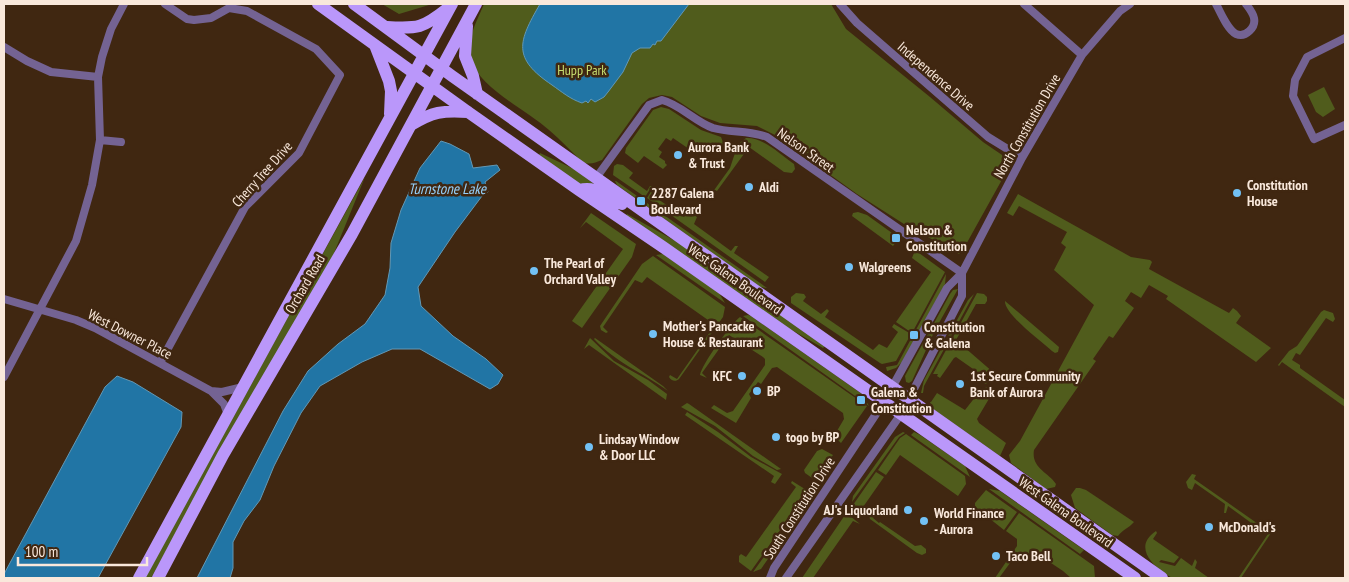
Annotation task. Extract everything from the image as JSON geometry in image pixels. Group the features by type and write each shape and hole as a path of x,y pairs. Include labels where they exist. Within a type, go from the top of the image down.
{"main road":[{"name":"West Galena Boulevard","path":"318,4 578,190 663,247 1135,578"},
{"name":"West Galena Boulevard","path":"354,4 636,207 1162,578"},
{"name":"Orchard Road","path":"158,578 224,455 352,234 476,4"},
{"path":"386,27 415,28 424,25 451,5"},
{"name":"Orchard Road","path":"139,578 451,5"},
{"path":"467,21 465,56 473,76 477,94"},
{"path":"375,45 390,80 390,117"},
{"path":"409,127 425,116 439,112 468,112"},
{"path":"578,190 588,188 595,190 617,203 636,207"}],"street":[{"path":"4,377 76,242 92,185 100,140 98,77 104,47 124,4"},
{"name":"Cherry Tree Drive","path":"160,363 245,207 299,153 340,75 316,48 247,11 229,8 211,18 194,20 187,19 164,4"},
{"name":"Independence Drive","path":"840,4 857,24 988,137 1022,158"},
{"path":"1024,4 1082,55"},
{"name":"North Constitution Drive","path":"884,402 947,288 962,272 1022,158 1082,55 1120,11 1130,4"},
{"path":"1216,4 1228,25 1239,35 1251,29 1254,21 1254,16 1246,4"},
{"path":"1345,38 1306,58 1294,80 1293,96 1314,139 1345,125"},
{"path":"4,47 27,61 51,72 98,77"},
{"name":"Nelson Street","path":"596,178 649,105 662,100 675,105 700,122 715,128 750,132 766,137 962,272"},
{"path":"100,140 121,142"},
{"name":"North Constitution Drive","path":"901,414 962,296 962,272"},
{"name":"West Downer Place","path":"4,299 95,328 211,391 224,404 228,416"},
{"path":"211,391 222,392 243,387"},
{"name":"South Constitution Drive","path":"770,578 774,568 884,402"},
{"name":"South Constitution Drive","path":"786,578 901,414"}],"green space":[{"path":"382,4 430,4 399,14"},
{"name":"Hupp Park","path":"484,4 831,4 846,29 983,142 1005,157 1008,160 1009,167 959,254 904,224 857,194 775,135 757,126 720,123 701,116 672,97 662,95 649,98 642,104 602,160 585,163 549,130 493,89 475,70 470,59 469,45"},
{"path":"1324,87 1335,109 1323,117 1316,112 1308,95"},
{"path":"661,107 669,109 701,130 721,137 724,145 722,151 716,153 697,142 689,149 673,138 671,141 666,138 658,149 662,152 659,157 667,165 663,169 644,156 638,163 625,153 626,148 653,110"},
{"path":"746,138 752,138 765,143 794,164 795,169 792,173 784,172 749,147 717,191 715,190 707,200 730,168 738,144"},
{"path":"540,153 574,169 594,184 579,184 539,155"},
{"path":"617,164 623,165 632,172 629,178 647,191 652,186 645,197 613,175 614,166"},
{"path":"365,177 332,258 151,578 145,578"},
{"path":"615,181 767,288 760,287 617,185"},
{"path":"654,187 655,190 652,195 684,217 689,212 697,217 694,224 731,251 735,246 738,246 734,253 769,277 765,282 647,198"},
{"path":"1018,194 1131,257 1150,260 1152,262 1149,269 1229,313 1233,308 1241,316 1236,323 1271,348 1256,362 1166,299 1168,296 1149,285 1141,298 1131,292 1125,301 1134,308 1113,338 1109,336 1093,359 1096,361 1034,450 1035,461 1038,466 1056,484 1055,487 1046,489 1011,463 1009,455 1020,441 1094,305 1054,270 1066,247 1061,243 1067,232 1019,206 1013,216 1007,213"},
{"path":"858,212 867,215 899,238 893,246 852,216 853,213"},
{"path":"591,213 636,244 632,257 582,328 572,321 623,249 586,222 580,228"},
{"path":"627,214 679,243 825,346 823,348 771,318 626,216"},
{"path":"914,253 919,253 945,272 912,333 896,322 931,272 912,258"},
{"path":"663,254 719,293 725,303 656,255"},
{"path":"653,256 725,307 723,317 676,381 669,377 670,375 677,379 710,332 704,326 708,320 647,277 642,283 635,280 603,327 608,332 606,333 601,330 600,326 642,264"},
{"path":"946,274 945,284 902,362 896,368 887,371 886,367 897,365"},
{"path":"958,289 935,330 912,381 906,382 905,376 950,294 953,290"},
{"path":"796,293 804,294 806,297 803,301 821,314 827,309 829,311 825,317 873,350 879,344 887,348 898,332 892,327 894,324 911,334 896,361 882,364 791,303 791,297"},
{"path":"977,293 984,294 987,297 987,301 985,304 976,304 956,340 994,373 986,384 984,383 986,378 956,357 940,378 937,376 938,374 933,374"},
{"path":"974,294 924,386 923,393 921,393 924,380 968,300"},
{"path":"1005,301 1059,347 1058,352 1052,351 1024,327 1010,313"},
{"path":"1324,310 1333,313 1335,319 1333,322 1326,318 1300,355 1296,353 1292,360 1300,365 1300,368 1345,400 1345,407 1282,362 1278,365 1289,351 1297,346"},
{"path":"748,315 862,394 869,406 743,316"},
{"path":"740,317 867,406 841,443 834,436 844,419 843,413 777,367 772,368 761,384 758,382 749,394 751,398 736,423 711,408 714,405 727,413 733,411 765,365 763,357 729,335 702,373 707,378 700,375 717,345"},
{"path":"590,338 614,361 648,380 667,394 666,400 589,345 584,349"},
{"path":"595,338 663,386 668,391 611,355"},
{"path":"986,387 993,392 977,419 979,423 1006,443 1000,456 933,409 930,402 937,393 965,410 976,396 980,396"},
{"path":"687,403 781,469 777,470 753,456 715,426 681,407"},
{"path":"687,412 751,457 782,474 775,484 771,482 774,476 685,415"},
{"path":"903,432 905,433 899,437 852,502 853,496 895,437"},
{"path":"914,432 965,466 970,477 911,435"},
{"path":"906,434 965,476 966,484 958,496 900,455 886,475 878,470 900,438"},
{"path":"822,449 833,455 815,480 805,473 804,470 817,451"},
{"path":"876,472 884,477 863,507 856,509 853,505"},
{"path":"1192,474 1196,475 1194,479 1271,533 1241,578 1239,577 1268,534 1257,527 1252,533 1250,522 1228,506 1226,513 1224,513 1225,504 1195,483 1192,490 1188,488 1186,482"},
{"path":"792,481 808,491 751,571 739,562 739,556 741,554 746,557 796,487 791,483"},
{"path":"1076,488 1086,490 1134,522 1118,536 1112,535 1075,508 1071,495"},
{"path":"989,489 1000,491 1084,550 1080,554"},
{"path":"986,490 1017,512 1004,530 975,507 975,503"},
{"path":"811,491 810,499 761,569 753,572"},
{"path":"872,512 876,514 873,518 879,523 915,546 921,545 926,549 926,553 922,555 917,553 870,519 869,516"},
{"path":"1019,513 1094,566 1095,578 1071,578 1039,555 1013,559 999,578 995,578 1017,546 1017,539 1006,531"},
{"path":"845,515 850,516 860,524 853,521 813,578 802,578"},
{"path":"1156,531 1157,533 1153,539 1179,557 1174,563 1161,560 1159,562 1175,566 1181,558 1192,566 1195,559 1197,562 1195,568 1209,578 1177,579 1158,568 1149,558 1145,547 1150,536"}],"water":[{"path":"540,4 689,4 661,41 657,41 650,48 640,48 632,53 623,72 604,97 595,102 591,99 588,103 586,101 582,103 566,95 539,75 525,58 523,49 524,39"},
{"name":"Turnstone Lake","path":"441,141 469,154 473,168 497,165 500,170 485,182 488,192 482,196 455,232 418,287 421,306 453,336 486,359 503,375 498,384 490,389 420,349 392,349 362,362 320,386 301,413 274,466 260,500 244,521 233,542 233,568 230,578 197,578 283,411 308,371 338,344 365,324 385,295 390,268 391,243 401,210 420,168"},
{"path":"117,376 133,382 182,412 181,427 98,578 4,578 4,574 105,387"}],"place":[{"name":"Aurora Bank & Trust","path":"678,155"},
{"name":"Aldi","path":"749,187"},
{"name":"Constitution House","path":"1237,193"},
{"name":"2287 Galena Boulevard","path":"641,201"},
{"name":"Nelson & Constitution","path":"896,238"},
{"name":"Walgreens","path":"849,267"},
{"name":"The Pearl of Orchard Valley","path":"534,271"},
{"name":"Mother's Pancacke House & Restaurant","path":"653,334"},
{"name":"Constitution & Galena","path":"914,335"},
{"name":"KFC","path":"742,376"},
{"name":"1st Secure Community Bank of Aurora","path":"960,384"},
{"name":"BP","path":"757,391"},
{"name":"Galena & Constitution","path":"861,400"},
{"name":"togo by BP","path":"776,437"},
{"name":"Lindsay Window & Door LLC","path":"589,447"},
{"name":"AJ's Liquorland","path":"908,510"},
{"name":"World Finance - Aurora","path":"924,521"},
{"name":"McDonald's","path":"1209,527"},
{"name":"Taco Bell","path":"996,556"}]}
